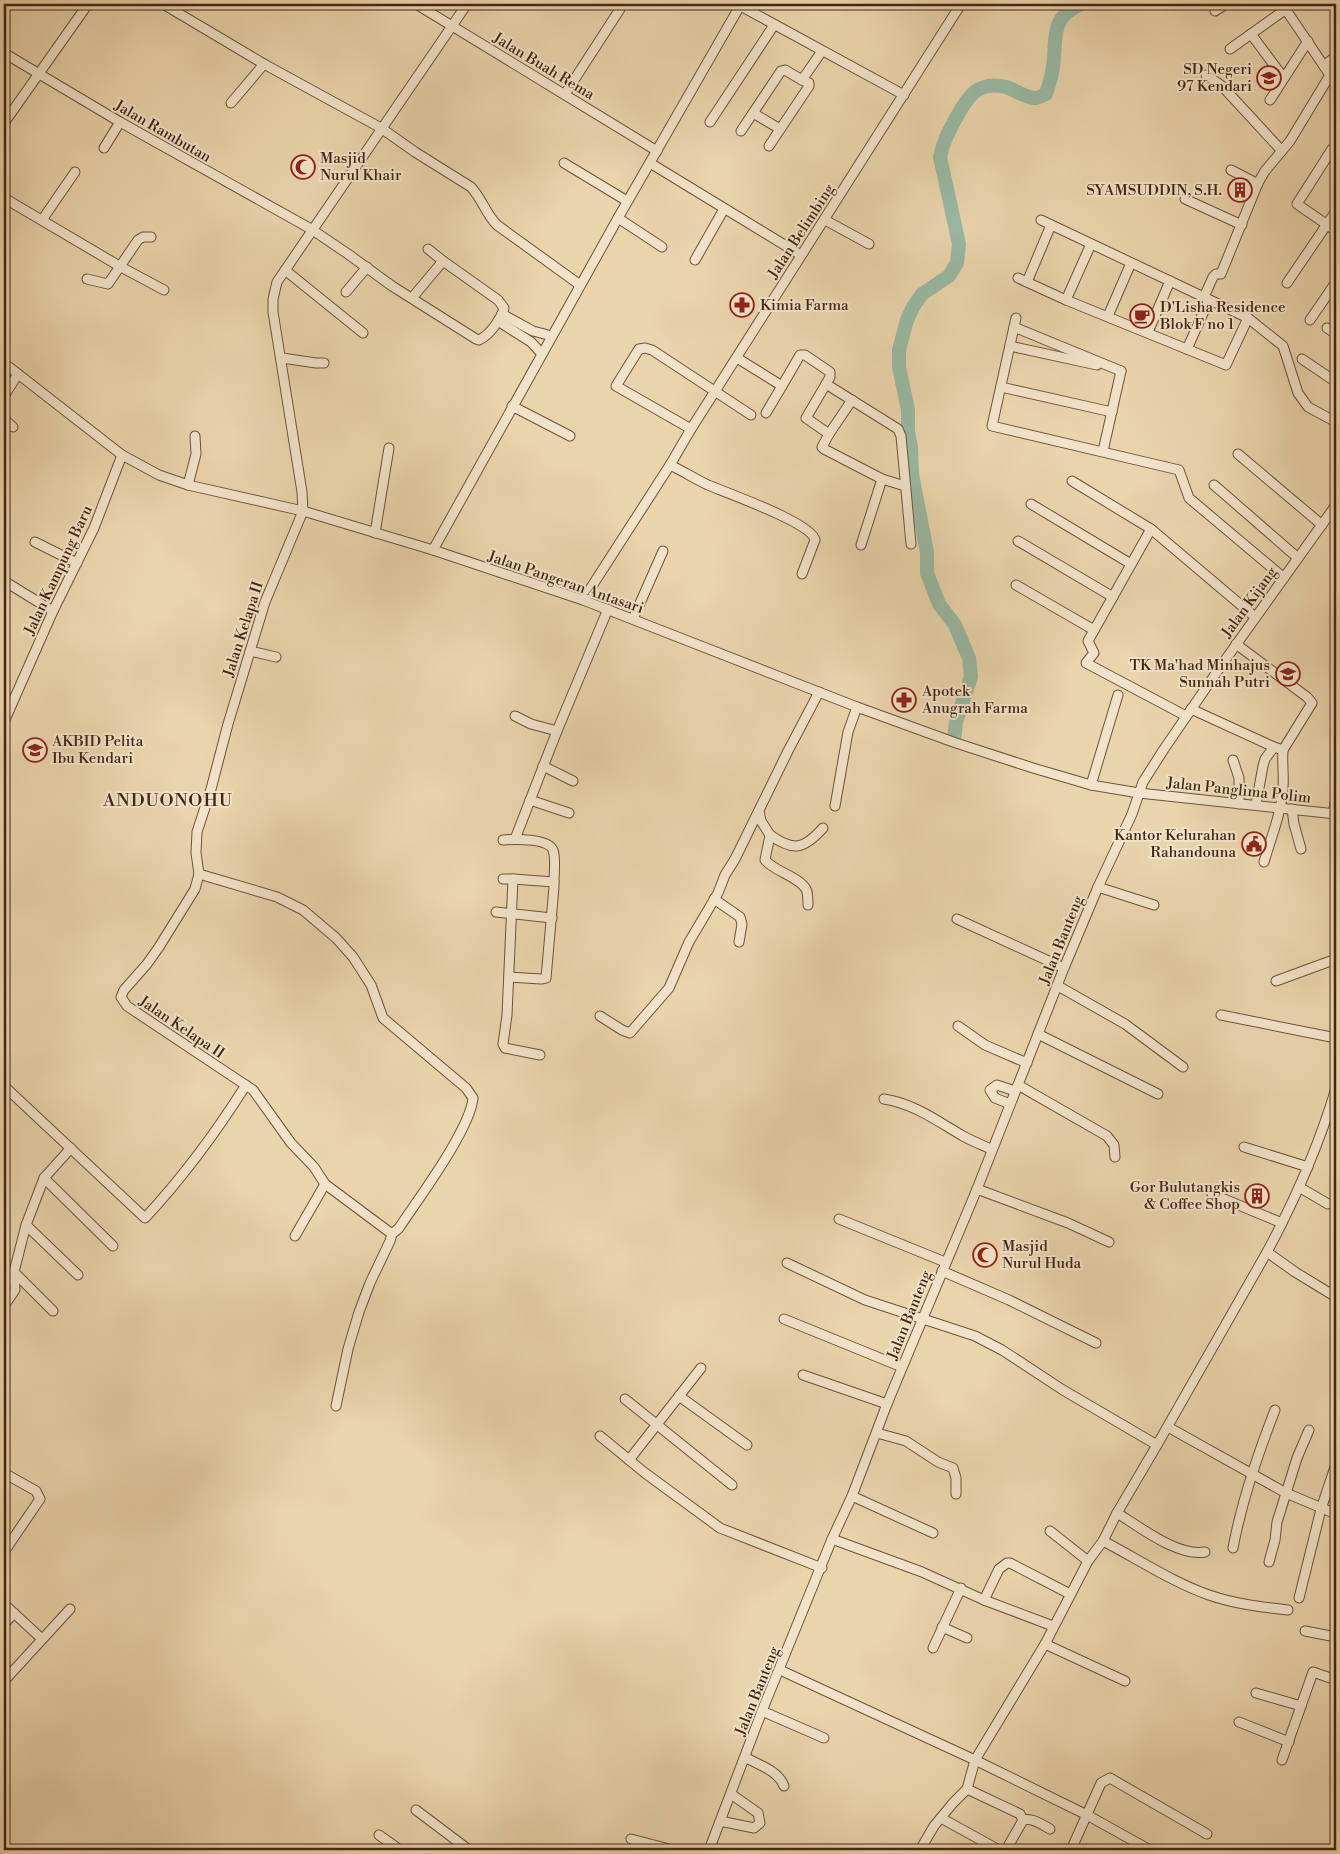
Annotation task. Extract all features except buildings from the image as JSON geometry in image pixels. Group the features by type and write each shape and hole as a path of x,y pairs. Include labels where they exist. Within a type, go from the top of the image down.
{"street":[{"path":"4,123 88,4"},
{"path":"163,4 264,64 380,128 471,187 497,225 580,285"},
{"name":"Jalan Buah Rema","path":"416,4 657,151"},
{"path":"303,511 302,492 275,322 274,288 311,229 467,4"},
{"path":"432,550 739,4 904,95"},
{"name":"Jalan Belimbing","path":"583,600 961,4"},
{"path":"1215,11 1226,4"},
{"path":"1333,4 1336,8"},
{"path":"1230,49 1284,7 1336,84"},
{"path":"565,94 620,9"},
{"path":"710,122 774,24"},
{"path":"1251,34 1283,77"},
{"path":"1270,100 1283,77 1308,41"},
{"path":"802,80 822,51"},
{"name":"Jalan Rambutan","path":"4,53 120,122 311,229 392,286 479,340 483,338 500,317"},
{"path":"1324,66 1336,56"},
{"path":"231,103 264,64"},
{"path":"741,132 783,70 808,83 809,86 768,146"},
{"path":"1206,75 1222,86 1282,150"},
{"path":"1187,349 1213,277 1216,274 1221,274 1258,184 1290,141 1330,75"},
{"path":"753,113 780,129"},
{"path":"104,148 120,122"},
{"path":"1332,149 1297,204 1336,231"},
{"path":"564,163 627,201"},
{"path":"650,163 801,256"},
{"path":"1231,170 1258,184"},
{"path":"42,220 75,172"},
{"path":"4,198 164,290"},
{"path":"1185,198 1242,226"},
{"path":"695,260 724,209"},
{"path":"1287,283 1336,211"},
{"path":"618,218 662,247"},
{"path":"825,220 869,244"},
{"path":"1041,220 1248,318 1283,346 1298,393 1308,407 1336,422"},
{"path":"1052,224 1022,280 1066,300 1226,365 1248,318"},
{"path":"87,279 108,284 138,240 143,237 152,237"},
{"path":"1066,300 1091,244"},
{"path":"428,250 498,300 504,308 500,317"},
{"path":"412,298 443,261"},
{"path":"1108,316 1131,263"},
{"path":"346,292 367,267"},
{"path":"285,270 363,332"},
{"path":"1148,332 1170,281"},
{"path":"1310,320 1336,282"},
{"path":"500,317 533,331 552,336"},
{"path":"500,317 531,342 542,354"},
{"path":"1121,371 1015,323 992,426 1179,470 1189,498 1284,578"},
{"path":"1327,328 1336,334"},
{"path":"1010,346 1121,371"},
{"path":"691,429 617,388 616,384 639,349 652,350 751,415"},
{"path":"766,413 802,354 829,370 831,375 805,422 829,434"},
{"path":"282,358 316,364 324,363"},
{"path":"737,358 782,386"},
{"path":"1302,359 1336,382"},
{"name":"Jalan Pangeran Antasari","path":"4,363 122,455 159,475 188,485 303,511 432,550 583,600 857,707 956,743 1091,785 1139,793"},
{"path":"1103,451 1121,371"},
{"path":"4,396 18,374"},
{"path":"826,384 894,425 900,432 911,544"},
{"path":"1001,386 1112,412"},
{"path":"852,400 829,434 823,445 824,449 882,479 905,486"},
{"path":"512,406 570,436"},
{"path":"4,419 13,427"},
{"path":"188,485 196,454 195,436"},
{"path":"375,533 389,448"},
{"path":"1238,454 1322,525"},
{"name":"Jalan Kampung Baru","path":"4,722 53,611 94,528 122,455"},
{"path":"670,465 706,484 781,515 811,532 816,540 802,574"},
{"path":"861,545 882,479"},
{"path":"1072,481 1150,530 1256,617"},
{"path":"1214,485 1298,558"},
{"path":"1031,504 1131,564"},
{"name":"Jalan Kijang","path":"1139,793 1147,775 1189,712 1336,505"},
{"name":"Jalan Kelapa II","path":"303,511 265,602 228,724 210,794 197,832 196,853 199,874 195,890 147,964 124,990 121,998 127,1006 246,1085 257,1095 291,1143 314,1167 325,1184 392,1234"},
{"path":"1150,530 1088,641 1094,653 1086,663 1189,712 1283,750"},
{"path":"1018,541 1113,597"},
{"path":"35,542 77,562"},
{"path":"633,619 663,551"},
{"path":"4,581 53,611"},
{"path":"1016,585 1094,630"},
{"path":"515,839 557,731 608,610"},
{"path":"1236,644 1312,701 1312,705 1283,750 1283,788 1280,808 1264,862"},
{"path":"250,651 276,657"},
{"path":"600,1016 622,1030 632,1031 669,988 689,942 718,893 724,875 735,859 819,692"},
{"path":"1091,785 1118,695"},
{"path":"835,806 848,732 857,707"},
{"path":"515,716 531,724 557,731"},
{"path":"1256,804 1265,759 1274,747"},
{"path":"1233,760 1239,778 1239,804"},
{"path":"544,766 573,781"},
{"name":"Jalan Panglima Polim","path":"1139,793 1239,804 1256,804 1335,814"},
{"name":"Jalan Banteng","path":"709,1850 762,1711 822,1568 832,1539 852,1496 886,1404 923,1319 1064,968 1098,887 1132,814 1139,793"},
{"path":"1335,814 1336,799"},
{"path":"530,800 569,813"},
{"path":"1292,809 1301,849"},
{"path":"758,811 760,821 770,836 781,843 801,846 810,842 823,828"},
{"path":"770,836 765,860 771,866 804,886 808,905"},
{"path":"503,840 515,839 543,842 552,848 554,882 546,978 509,977"},
{"path":"199,874 277,897 303,910 336,938 353,956 370,985 383,1018 472,1095 473,1102 469,1115 460,1133 398,1228 392,1234 370,1283 348,1349 336,1406"},
{"path":"503,879 554,882"},
{"path":"513,879 504,1047 540,1055"},
{"path":"1098,887 1154,905"},
{"path":"714,899 740,917 742,924 739,942"},
{"path":"496,912 552,918"},
{"path":"957,919 1064,968"},
{"path":"1276,980 1336,959"},
{"path":"1058,986 1125,1024 1183,1067"},
{"path":"1221,1015 1336,1038"},
{"path":"958,1026 985,1045 1027,1063"},
{"path":"1038,1034 1158,1094"},
{"path":"1010,1104 995,1098 990,1090 997,1084 1016,1088 1108,1136 1114,1145 1115,1157"},
{"path":"4,1086 145,1218 189,1168 219,1128 246,1085"},
{"path":"920,1850 952,1803 967,1789 975,1760 1045,1644 1088,1561 1103,1541 1117,1513 1158,1445 1267,1252 1308,1167 1330,1110 1336,1088"},
{"path":"884,1099 898,1101 924,1112 963,1136 992,1149"},
{"path":"1244,1147 1308,1167"},
{"path":"4,1306 15,1290 14,1272 26,1225 44,1178 71,1148"},
{"path":"44,1178 113,1246"},
{"path":"296,1236 325,1184"},
{"path":"1299,1187 1328,1204"},
{"path":"976,1189 1068,1223 1109,1242"},
{"path":"1212,1194 1282,1223"},
{"path":"839,1219 944,1267 1096,1343"},
{"path":"26,1225 78,1275"},
{"path":"1267,1252 1336,1297"},
{"path":"787,1263 865,1300 975,1336 1002,1350 1063,1390 1158,1445"},
{"path":"14,1272 52,1310"},
{"path":"784,1320 902,1367"},
{"path":"628,1460 701,1368"},
{"path":"803,1375 886,1404"},
{"path":"679,1396 747,1444"},
{"path":"625,1399 732,1485"},
{"path":"1233,1548 1240,1512 1251,1474 1275,1410"},
{"path":"1168,1427 1286,1493 1336,1514"},
{"path":"1269,1562 1275,1540 1276,1522 1309,1430"},
{"path":"877,1432 906,1441 938,1462 953,1468 956,1478 956,1494"},
{"path":"600,1436 628,1460 720,1528 822,1568"},
{"path":"1299,1598 1321,1509 1336,1464"},
{"path":"4,1473 36,1491 40,1499 4,1552"},
{"path":"852,1496 933,1533"},
{"path":"1117,1513 1177,1548 1192,1553 1205,1552"},
{"path":"1050,1531 1088,1561"},
{"path":"832,1539 961,1588 984,1600 1053,1626"},
{"path":"1103,1541 1211,1596 1251,1606 1288,1610"},
{"path":"984,1600 1000,1569 1007,1563 1070,1594"},
{"path":"933,1648 961,1588"},
{"path":"4,1604 42,1639"},
{"path":"4,1681 70,1610"},
{"path":"4,1624 14,1613"},
{"path":"942,1627 967,1638"},
{"path":"1305,1631 1336,1637"},
{"path":"1045,1644 1125,1681"},
{"path":"780,1670 1087,1814 1150,1850"},
{"path":"1282,1760 1313,1672 1336,1680"},
{"path":"1256,1693 1302,1706"},
{"path":"762,1711 824,1738"},
{"path":"1240,1722 1289,1742"},
{"path":"745,1757 775,1774 781,1779 784,1786"},
{"path":"1071,1850 1101,1783 1110,1778 1208,1834"},
{"path":"967,1789 1020,1814 1023,1820"},
{"path":"720,1821 754,1828 760,1823 758,1813 730,1794"},
{"path":"416,1810 469,1850"},
{"path":"941,1818 999,1850"},
{"path":"1023,1820 1034,1820 1050,1829"},
{"path":"1006,1850 1023,1820"},
{"path":"379,1835 400,1850"},
{"path":"631,1839 674,1850"}],"waterway":[{"path":"954,740 956,722 971,677 969,658 955,625 939,604 927,573 927,552 912,474 908,410 899,367 899,350 907,320 913,307 922,294 949,276 957,263 959,244 940,157 953,123 965,103 981,88 996,85 1006,87 1032,98 1046,94 1053,70 1055,38 1059,23 1064,16 1081,4"}],"place":[{"name":"SD Negeri 97 Kendari","path":"1269,78"},
{"name":"Masjid Nurul Khair","path":"303,167"},
{"name":"SYAMSUDDIN, S.H.","path":"1240,190"},
{"name":"Kimia Farma","path":"742,305"},
{"name":"D'Lisha Residence Blok F no 1","path":"1142,316"},
{"name":"TK Ma'had Minhajus Sunnah Putri","path":"1288,674"},
{"name":"Apotek Anugrah Farma","path":"904,700"},
{"name":"AKBID Pelita Ibu Kendari","path":"35,750"},
{"name":"Kantor Kelurahan Rahandouna","path":"1254,844"},
{"name":"Gor Bulutangkis & Coffee Shop","path":"1257,1196"},
{"name":"Masjid Nurul Huda","path":"985,1255"}],"district":[{"name":"ANDUONOHU","path":"168,800"}]}
